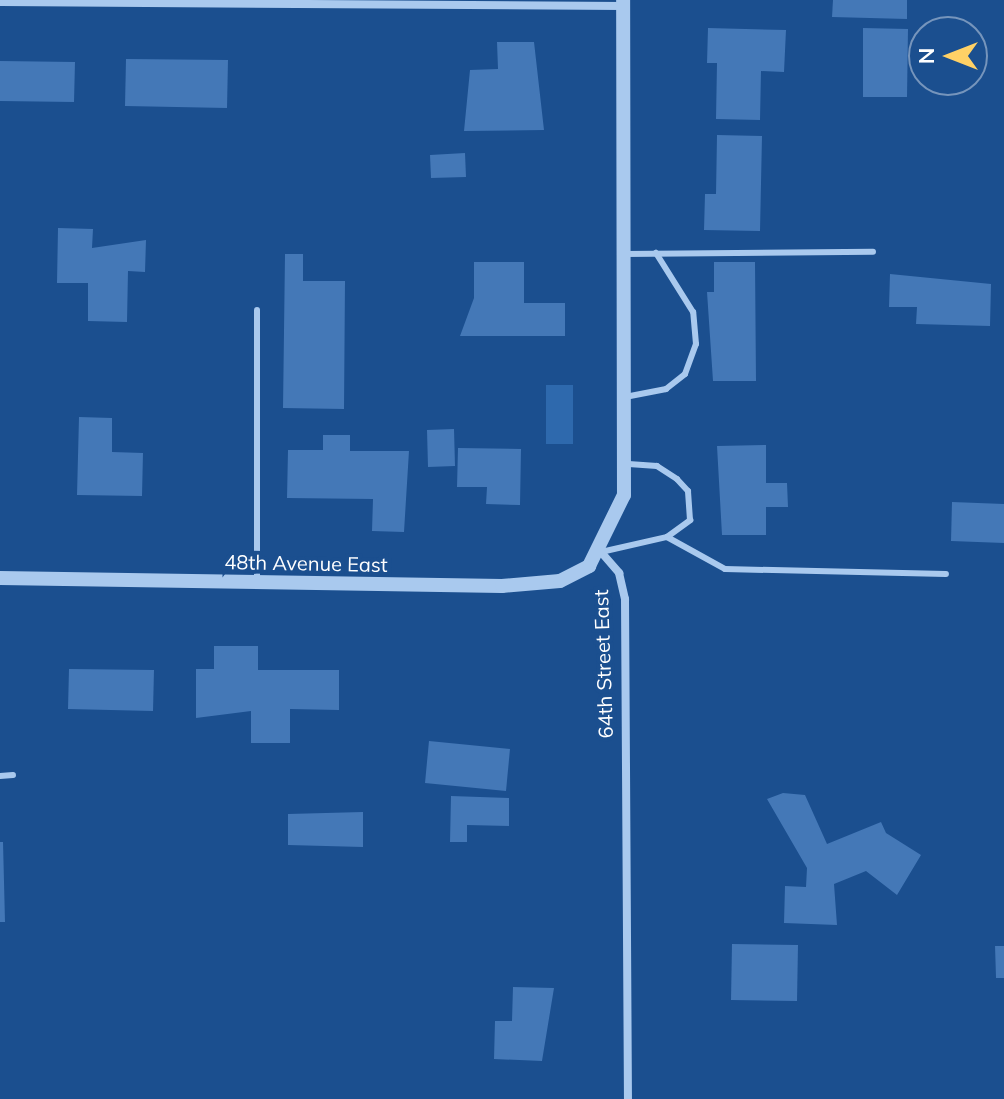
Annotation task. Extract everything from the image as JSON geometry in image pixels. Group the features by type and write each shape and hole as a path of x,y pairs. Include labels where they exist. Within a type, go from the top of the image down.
{"street":[{"path":"0,2 623,3 625,464 618,520 601,552"},
{"name":"48th Avenue East","path":"0,578 502,586 560,581 601,552"},
{"name":"64th Street East","path":"601,552 619,573 625,599 628,1099"}],"lane":[{"path":"625,254 873,252"},
{"path":"625,397 666,389 685,374 696,344 693,312 656,253"},
{"path":"257,310 257,582"},
{"path":"601,552 667,537 690,520 688,491 657,466 625,464"},
{"path":"667,537 725,569 946,574"},
{"path":"0,776 13,775"}],"shaded area":[{"path":"546,385 573,385 573,444 546,444"}],"building":[{"path":"833,0 907,0 907,19 832,17"},
{"path":"708,28 786,30 784,72 761,71 760,120 716,119 717,63 707,63"},
{"path":"863,28 908,29 907,97 863,97"},
{"path":"497,42 534,42 544,130 464,131 470,70 498,69"},
{"path":"126,59 228,60 227,108 125,106"},
{"path":"0,61 75,62 74,102 0,101"},
{"path":"717,135 762,136 760,231 704,230 705,194 716,194"},
{"path":"465,153 466,177 431,178 430,155"},
{"path":"58,228 93,229 92,248 146,240 145,272 128,271 127,322 88,321 88,283 57,283"},
{"path":"285,254 303,254 303,281 345,281 344,409 283,408"},
{"path":"474,262 524,262 524,303 565,303 565,336 460,336 474,298"},
{"path":"714,262 755,262 756,381 713,381 707,292 714,292"},
{"path":"890,274 991,284 990,326 916,324 917,307 889,307"},
{"path":"79,417 112,418 112,452 143,453 142,496 77,495"},
{"path":"454,429 455,466 428,467 427,430"},
{"path":"323,435 350,435 350,451 409,451 404,532 372,531 373,499 287,498 288,450 323,450"},
{"path":"766,445 766,483 787,483 788,507 766,507 766,535 722,535 717,446"},
{"path":"458,448 521,449 520,505 486,504 487,487 457,487"},
{"path":"952,502 1004,504 1004,543 951,541"},
{"path":"214,646 258,646 258,670 339,670 339,710 290,709 290,743 251,743 251,711 196,718 196,669 214,669"},
{"path":"69,669 154,670 153,711 68,709"},
{"path":"429,741 510,749 506,791 425,783"},
{"path":"783,793 805,795 827,844 881,822 886,833 921,855 897,895 866,871 834,884 837,925 784,923 785,886 806,887 807,868 767,799"},
{"path":"451,796 509,798 509,826 467,825 467,842 450,842"},
{"path":"363,812 363,847 288,845 288,814"},
{"path":"0,842 3,842 5,922 0,922"},
{"path":"732,944 798,945 797,1001 731,1000"},
{"path":"995,946 1004,946 1004,978 996,978"},
{"path":"513,987 554,988 542,1061 494,1059 495,1021 512,1021"}]}
